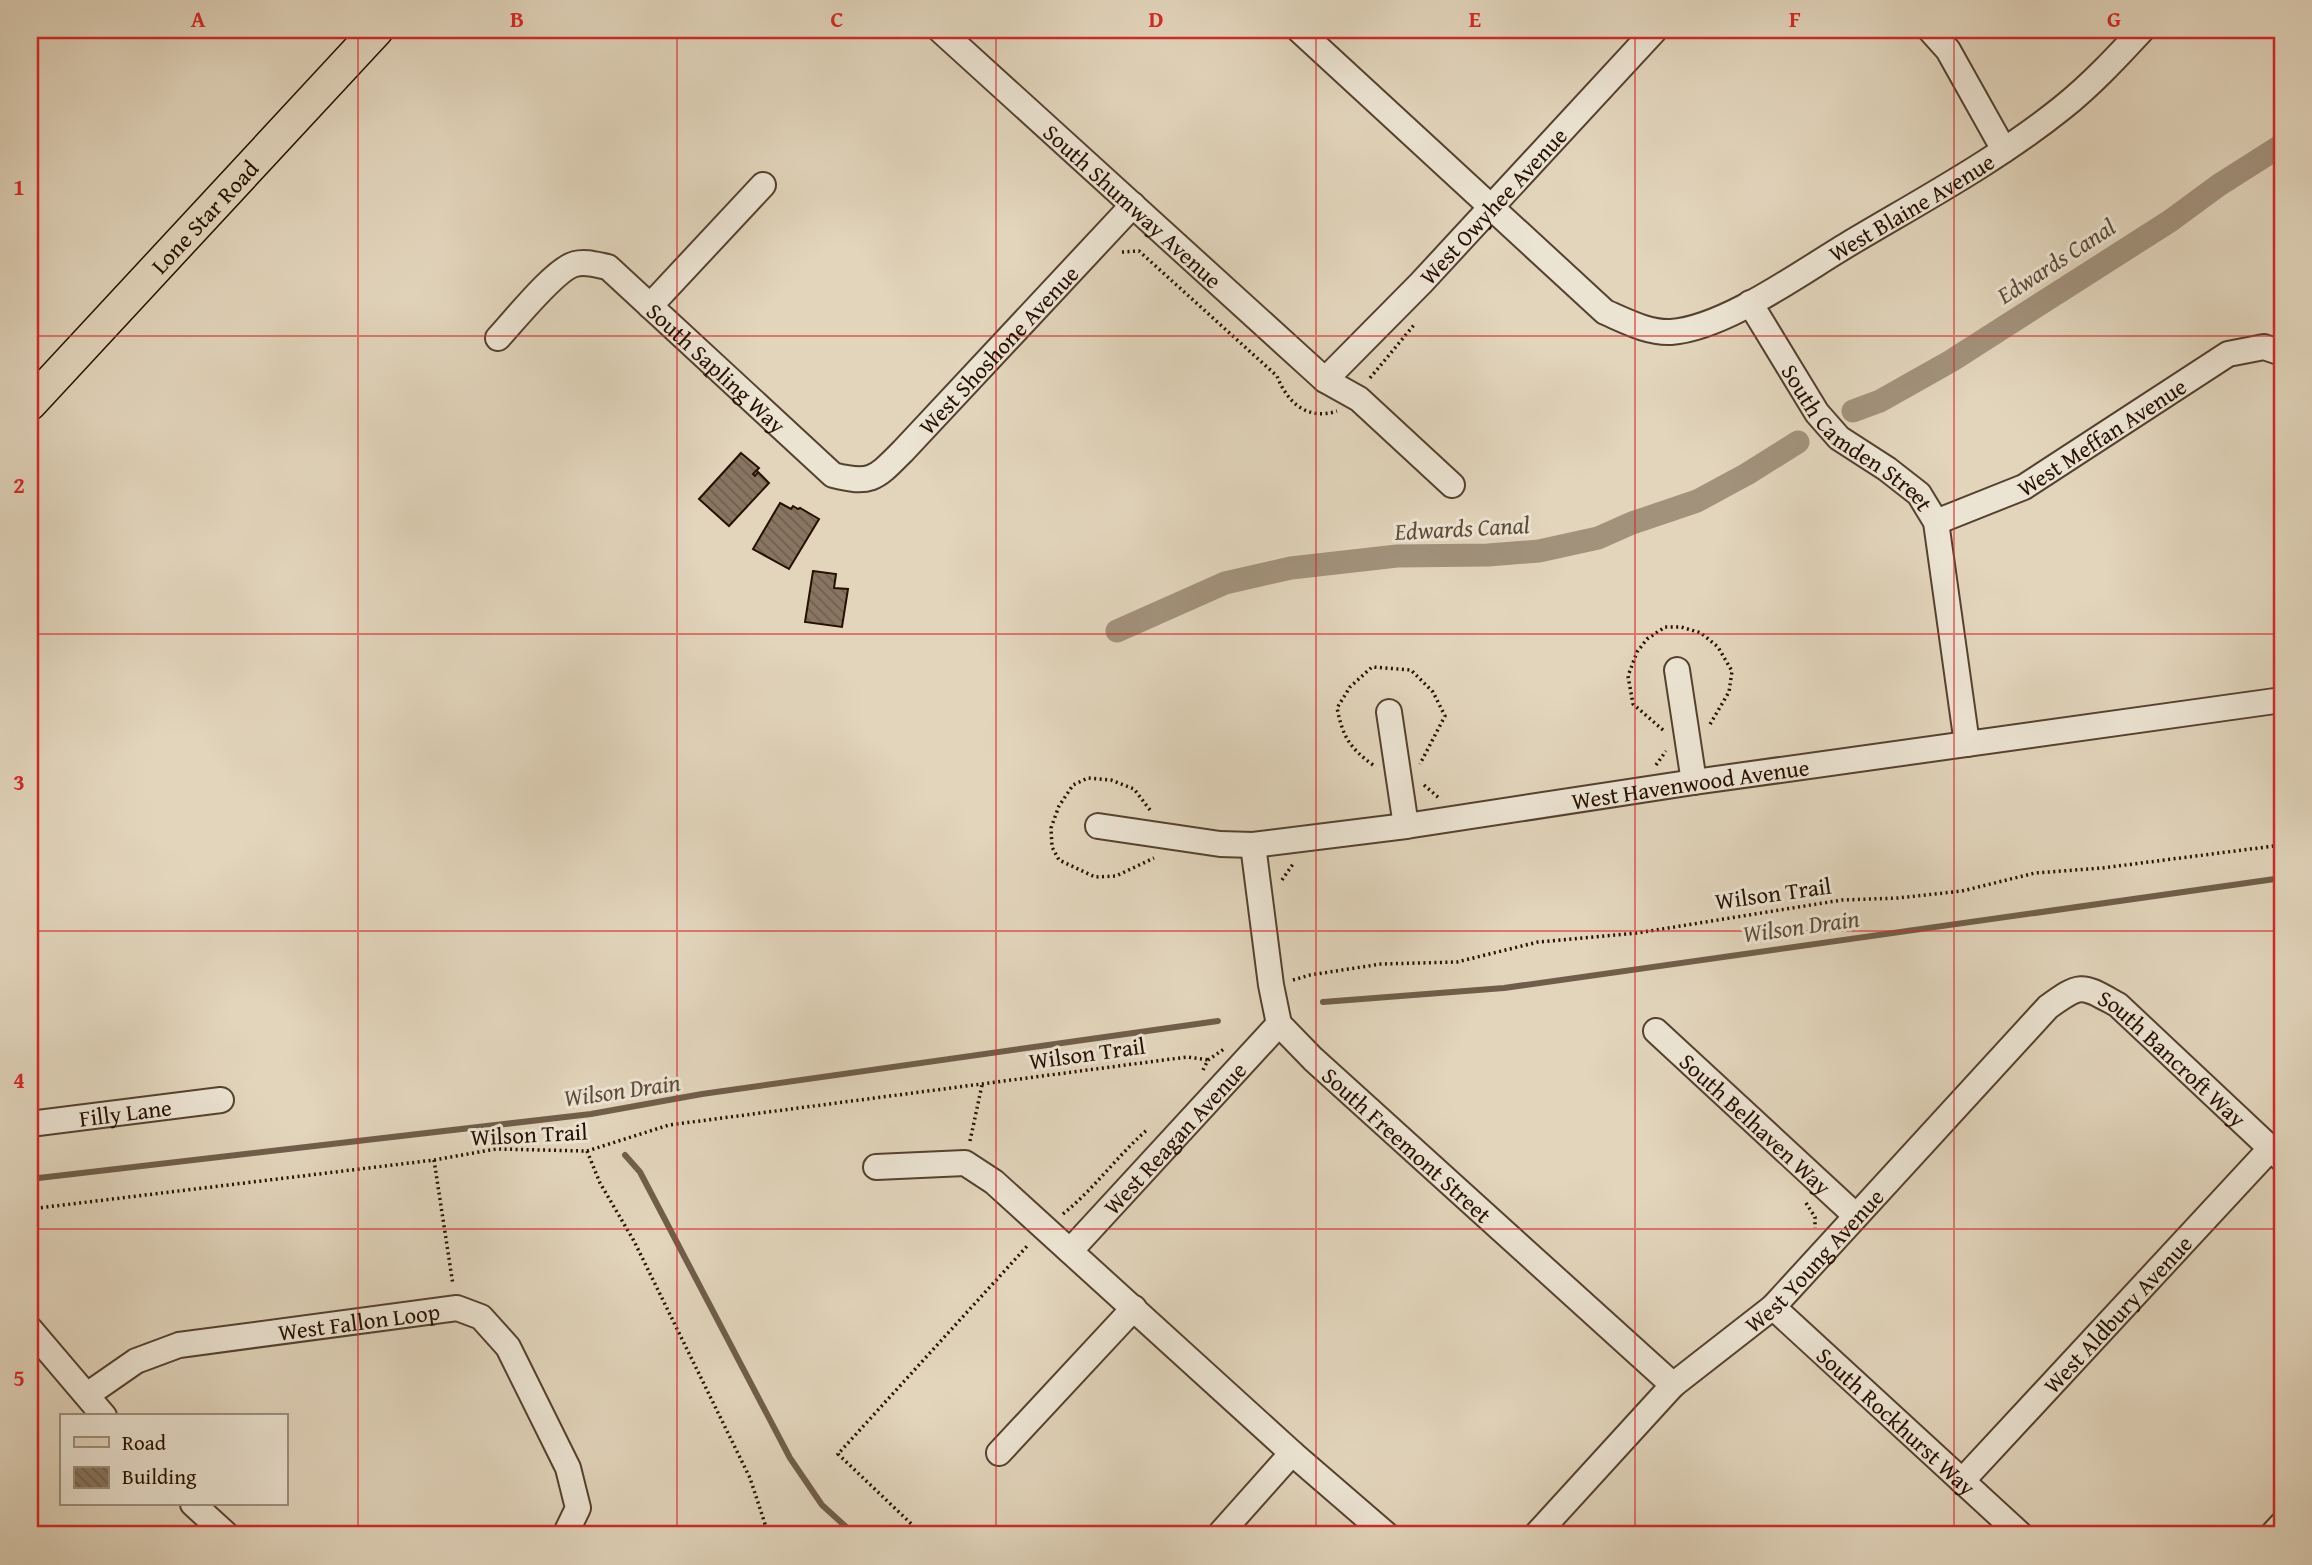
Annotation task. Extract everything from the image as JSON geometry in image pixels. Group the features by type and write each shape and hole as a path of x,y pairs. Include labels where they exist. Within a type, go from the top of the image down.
{"main road":[{"name":"Lone Star Road","path":"30,404 377,30"}],"street":[{"name":"South Shumway Avenue","path":"940,30 1325,380 1359,399 1452,485"},
{"name":"West Owyhee Avenue","path":"1325,380 1421,283 1655,30"},
{"path":"1930,30 1948,50 2004,150"},
{"name":"West Blaine Avenue","path":"1490,207 1605,312 1650,330 1671,332 1703,326 1750,303 2004,150 2063,108 2142,30"},
{"path":"1304,31 1490,207"},
{"path":"650,306 763,185"},
{"name":"West Shoshone Avenue","path":"856,481 876,477 890,464 1133,205"},
{"name":"South Sapling Way","path":"498,338 558,274 574,264 590,263 608,267 833,475 856,481"},
{"name":"South Camden Street","path":"1750,303 1817,413 1839,438 1887,469 1919,494 1936,522 1967,744"},
{"name":"West Meffan Avenue","path":"1936,522 2024,487 2228,354 2273,350"},
{"path":"1677,670 1694,782"},
{"name":"West Havenwood Avenue","path":"1098,826 1220,844 1254,845 1406,826 1694,782 2282,700"},
{"path":"1389,712 1406,826"},
{"path":"1254,845 1285,984 1279,1024"},
{"name":"South Bancroft Way","path":"2090,989 2118,1005 2277,1153"},
{"name":"West Young Avenue","path":"1536,1535 1673,1385 1773,1307 2048,1007 2072,990 2090,989"},
{"name":"West Reagan Avenue","path":"1070,1251 1279,1024"},
{"name":"South Freemont Street","path":"1279,1024 1313,1059 1673,1385"},
{"name":"South Belhaven Way","path":"1656,1031 1856,1215"},
{"name":"Filly Lane","path":"30,1124 221,1100"},
{"name":"West Aldbury Avenue","path":"1962,1481 2277,1153"},
{"path":"876,1167 965,1163 994,1182 1292,1453 1387,1535"},
{"name":"South Rockhurst Way","path":"1773,1307 2021,1535"},
{"name":"West Fallon Loop","path":"87,1395 136,1361 179,1345 457,1308 481,1317 508,1347 568,1468 578,1508 565,1535"},
{"path":"999,1453 1134,1308"},
{"path":"30,1329 102,1414"},
{"path":"1219,1535 1292,1453"},
{"path":"195,1506 227,1535"},
{"path":"2272,1535 2282,1524"}],"path":[{"path":"1115,257 1122,251 1139,251 1277,376 1283,391 1295,406 1308,412 1328,414 1347,408 1359,399 1367,388 1371,375 1410,332 1419,315"},
{"path":"1669,735 1633,704 1628,676 1637,652 1647,639 1665,627 1701,633 1718,647 1732,671 1729,692 1708,728"},
{"path":"1379,770 1353,750 1342,730 1338,708 1350,687 1372,667 1411,670 1433,692 1445,716 1415,772"},
{"path":"1651,771 1669,747"},
{"path":"1153,812 1134,789 1111,780 1088,778 1073,785 1059,806 1051,828 1052,847 1059,859 1096,877 1116,876 1158,857"},
{"path":"1421,780 1427,789 1441,799"},
{"name":"Wilson Trail","path":"1285,984 1310,975 1381,964 1457,962 1538,942 1637,933 1842,900 1898,898 1962,891 2035,873 2102,868 2282,845"},
{"path":"1278,888 1291,865 1302,861"},
{"path":"1285,984 1291,968"},
{"path":"1198,1080 1208,1060 1229,1045"},
{"name":"Wilson Trail","path":"30,1209 434,1160 496,1149 587,1151 669,1125 1187,1057 1208,1060"},
{"path":"1208,1060 1228,1079"},
{"path":"965,1163 982,1085"},
{"path":"1063,1214 1085,1196 1128,1146 1152,1127"},
{"path":"587,1151 600,1183 634,1241 750,1478 766,1527 774,1535"},
{"path":"434,1160 457,1308"},
{"path":"1801,1196 1815,1217 1815,1234"},
{"path":"923,1535 838,1454 1030,1243"}],"building":[{"path":"741,453 759,468 753,474 755,476 758,472 769,483 729,526 699,499"},
{"path":"780,503 791,509 793,506 800,508 819,519 789,569 753,549"},
{"path":"813,571 836,574 834,588 848,589 842,627 805,622"}],"waterway":[{"name":"Edwards Canal","path":"1853,411 1880,401 1951,361 2170,221 2219,185 2282,145"},
{"name":"Edwards Canal","path":"1117,631 1225,583 1291,568 1397,556 1488,555 1539,551 1598,538 1632,523 1697,501 1798,442"},
{"name":"Wilson Drain","path":"1323,1002 1504,988 2282,878"},
{"name":"Wilson Drain","path":"30,1179 591,1114 702,1094 1218,1021"},
{"path":"625,1155 640,1172 790,1458 822,1505 855,1535"}]}
